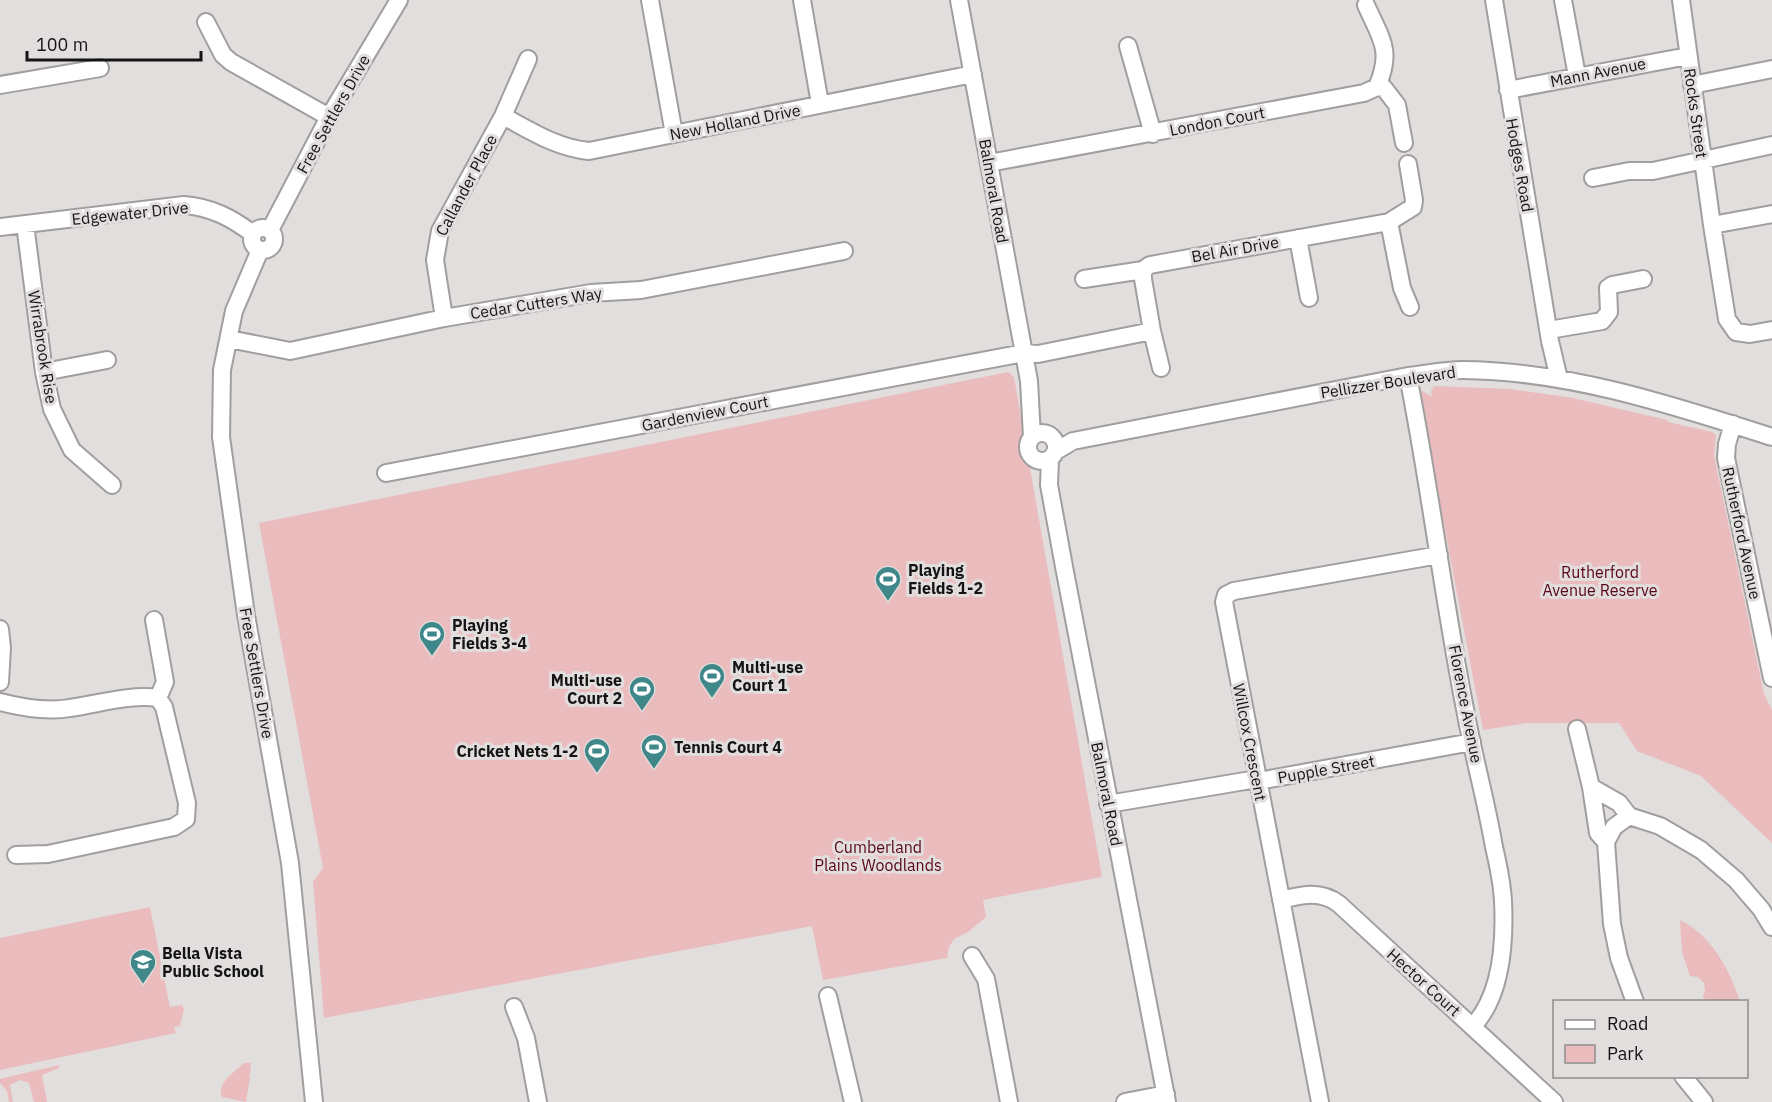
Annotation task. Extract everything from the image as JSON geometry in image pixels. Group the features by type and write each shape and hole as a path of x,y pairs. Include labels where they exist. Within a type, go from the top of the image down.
{"street":[{"name":"Free Settlers Drive","path":"314,1102 290,863 246,615 222,448 220,410 222,370 234,311 259,228 270,230 329,117 399,0"},
{"path":"650,0 674,134"},
{"path":"802,0 820,104"},
{"name":"Balmoral Road","path":"961,0 1029,381 1032,438 1028,447 1031,456 1049,449"},
{"name":"Hodges Road","path":"1494,0 1559,379"},
{"path":"1563,0 1577,76"},
{"name":"Rocks Street","path":"1680,0 1727,319 1736,332 1772,330"},
{"path":"1365,5 1385,46 1384,71 1377,87 1384,88 1397,105 1404,144"},
{"path":"206,22 223,55 231,62 329,117"},
{"path":"1128,46 1153,134"},
{"name":"Mann Avenue","path":"1508,90 1688,56"},
{"name":"Callander Place","path":"444,318 435,260 440,231 503,116 528,59"},
{"path":"0,85 100,68"},
{"path":"1692,85 1772,69"},
{"name":"New Holland Drive","path":"503,116 546,140 573,149 589,151 973,74"},
{"name":"London Court","path":"989,163 1364,93 1377,87"},
{"path":"1593,178 1629,171 1653,171 1772,145"},
{"name":"Bel Air Drive","path":"1084,279 1143,270 1149,264 1389,222 1413,207 1414,200 1408,164"},
{"name":"Edgewater Drive","path":"0,227 184,205 217,212 256,242"},
{"path":"1712,225 1772,214"},
{"path":"1389,222 1402,288 1410,307"},
{"name":"Wirrabrook Rise","path":"25,224 44,372 52,409 72,450 112,485"},
{"path":"1298,238 1310,298"},
{"name":"Cedar Cutters Way","path":"229,339 290,351 444,318 591,293 642,290 844,251"},
{"path":"1143,270 1152,331 1161,368"},
{"path":"1549,330 1602,321 1609,312 1608,288 1612,285 1643,279"},
{"path":"1024,353 1038,354 1152,331"},
{"name":"Gardenview Court","path":"386,473 1024,353"},
{"path":"44,372 106,360"},
{"name":"Pellizzer Boulevard","path":"1049,449 1072,441 1408,376 1461,370 1504,372 1559,379 1662,402 1772,437"},
{"name":"Florence Avenue","path":"1408,376 1465,710 1486,801 1503,901 1503,941 1498,975 1488,1005 1473,1026"},
{"name":"Balmoral Road","path":"1029,381 1041,407 1049,449 1049,484 1108,804 1166,1098"},
{"name":"Rutherford Avenue","path":"1733,424 1727,444 1726,458 1772,678"},
{"path":"1032,438 1040,433 1049,449"},
{"name":"Willcox Crescent","path":"1320,1102 1224,602 1226,595 1234,591 1439,555"},
{"path":"154,620 165,682 159,698"},
{"path":"0,629 2,648 0,682"},
{"path":"0,702 47,710 144,696 159,698 165,707 187,803 186,819 174,827 48,854 16,855"},
{"path":"1577,729 1591,787 1598,833 1606,842"},
{"name":"Pupple Street","path":"1108,804 1472,742"},
{"path":"1591,787 1619,803 1629,816 1660,826 1701,850 1736,880 1761,909 1772,927"},
{"path":"1629,816 1614,827 1606,842 1612,924 1619,958 1634,1000"},
{"name":"Hector Court","path":"1281,900 1315,894 1332,899 1473,1026 1544,1098"},
{"path":"972,956 986,979 1009,1102"},
{"path":"828,996 853,1102"},
{"path":"514,1007 526,1038 538,1102"},
{"path":"1684,1078 1704,1102"},
{"path":"1125,1102 1166,1098"}],"green space":[{"name":"Cumberland Plains Woodlands","path":"1008,372 1014,377 1102,877 983,900 986,917 968,932 954,939 949,947 947,958 823,980 812,926 324,1018 313,882 323,868 259,523"},
{"name":"Rutherford Avenue Reserve","path":"1434,386 1511,389 1573,398 1667,420 1716,435 1714,455 1764,694 1772,710 1772,843 1701,776 1637,751 1619,723 1528,723 1483,730 1420,399 1421,390 1432,397 1431,391"},
{"path":"150,907 170,1007 182,1005 184,1009 180,1026 174,1027 176,1033 0,1070 0,938"},
{"path":"1680,920 1701,935 1718,954 1740,1000 1704,1000 1704,983 1698,977 1690,976 1682,952"},
{"path":"244,1063 251,1063 246,1102 222,1097 224,1082"},
{"path":"59,1065 59,1068 42,1075 47,1102 34,1102 29,1083 20,1080 10,1085 13,1102 9,1102 7,1091 0,1083 0,1079"}],"place":[{"name":"Playing Fields 1-2","path":"888,602"},
{"name":"Playing Fields 3-4","path":"432,657"},
{"name":"Multi-use Court 1","path":"712,699"},
{"name":"Multi-use Court 2","path":"642,712"},
{"name":"Tennis Court 4","path":"654,770"},
{"name":"Cricket Nets 1-2","path":"597,774"},
{"name":"Bella Vista Public School","path":"143,985"}]}
